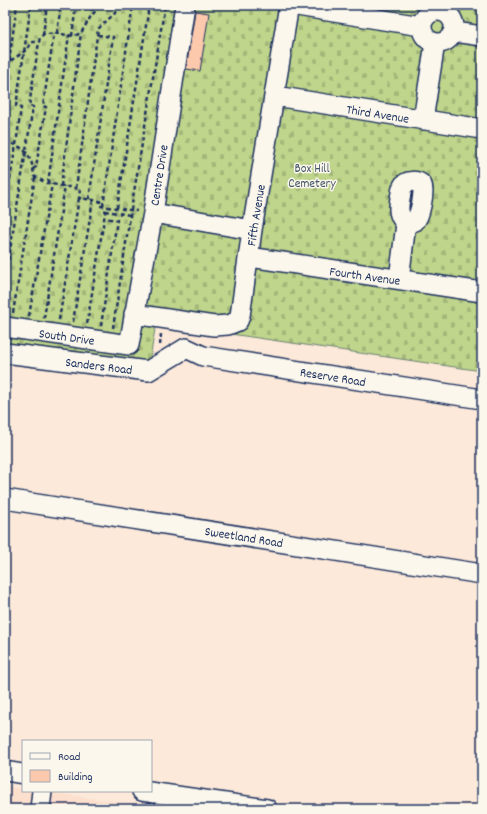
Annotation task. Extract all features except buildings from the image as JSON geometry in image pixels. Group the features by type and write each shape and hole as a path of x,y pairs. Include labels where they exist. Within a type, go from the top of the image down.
{"street":[{"name":"Centre Drive","path":"63,335 134,314 153,213 185,5"},
{"path":"290,5 422,26"},
{"name":"Fifth Avenue","path":"134,314 214,326 228,325 238,321 290,5"},
{"path":"440,8 452,18 454,23 454,32 452,36 440,44 430,42 422,31 422,26 425,16 440,8"},
{"path":"454,32 482,36"},
{"path":"423,120 435,43"},
{"name":"Third Avenue","path":"275,96 482,129"},
{"path":"153,213 252,230"},
{"path":"399,279 406,224"},
{"name":"Fourth Avenue","path":"249,257 482,292"},
{"name":"Sanders Road","path":"5,353 148,371 186,348"},
{"name":"Reserve Road","path":"186,348 203,356 482,399"},
{"name":"Sweetland Road","path":"5,499 482,574"},
{"path":"5,771 22,774"},
{"path":"40,809 42,792"},
{"path":"149,792 267,809"}],"path":[{"path":"5,80 17,5"},
{"path":"5,207 21,108 16,106 31,5"},
{"path":"5,281 33,107 29,106 39,42 40,37 43,34 47,5"},
{"path":"33,170 36,167 46,107 43,106 61,5"},
{"path":"48,183 70,36 76,6 93,9 94,5"},
{"path":"63,335 63,186 81,33 91,16 101,5"},
{"path":"76,188 98,30 115,13 119,5"},
{"path":"63,335 104,218 104,206 134,5"},
{"path":"117,208 148,13 147,5"},
{"path":"63,335 130,215 165,5"},
{"path":"43,34 56,33 74,36 81,33"},
{"path":"63,335 91,200 114,37 98,35"},
{"path":"7,62 24,52 32,42 39,42"},
{"path":"5,107 8,108 5,129"},
{"path":"5,142 16,145 25,150 30,159 35,177 63,335"},
{"path":"35,177 48,183 80,189 63,335"},
{"path":"52,184 63,335"},
{"path":"79,198 100,201 100,206 153,213"},
{"path":"105,211 130,215"},
{"path":"63,335 117,220 104,218"}],"shaded area":[{"path":"5,786 22,789 22,792 47,792 165,809 5,809"}],"green space":[{"name":"Box Hill Cemetery","path":"5,5 482,5 482,371 156,323 149,365 5,344"}]}
